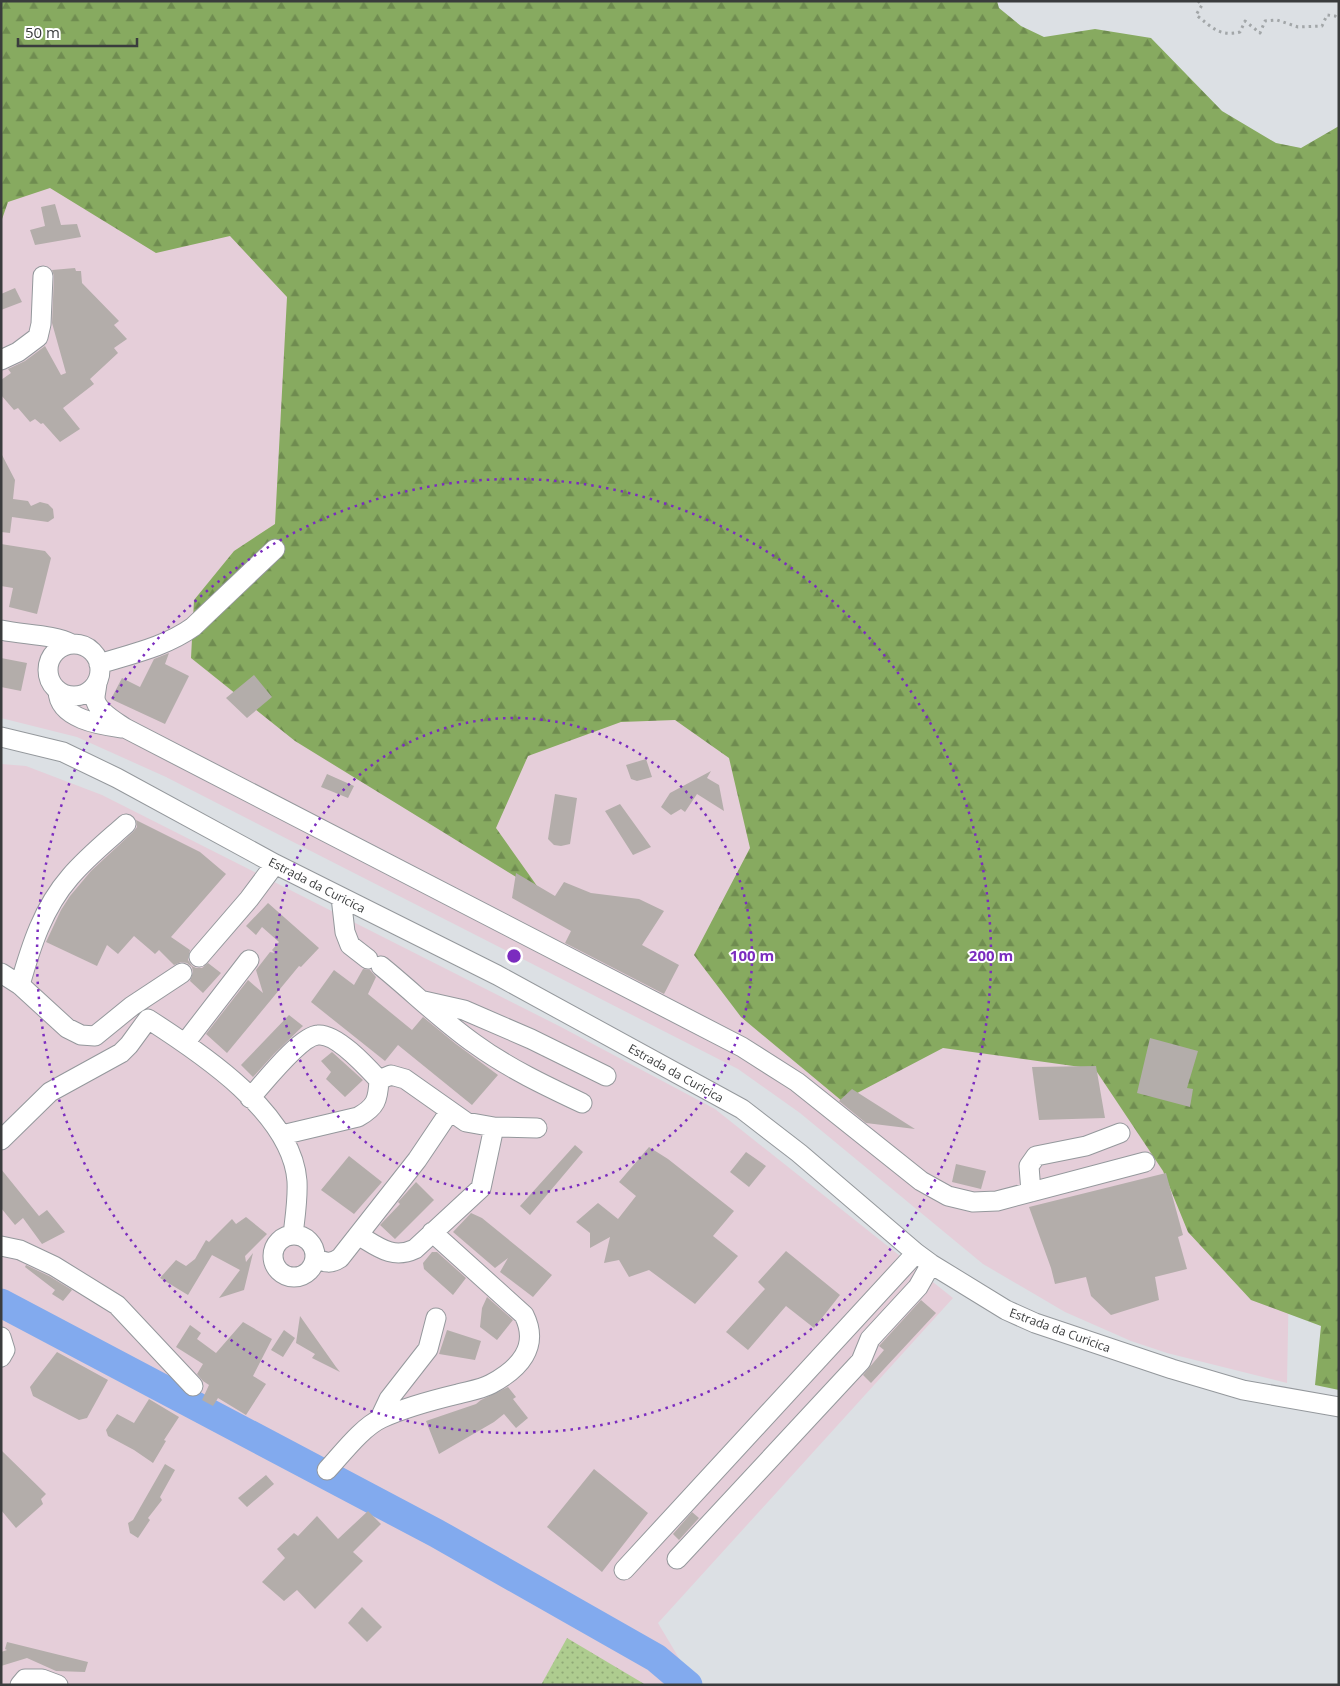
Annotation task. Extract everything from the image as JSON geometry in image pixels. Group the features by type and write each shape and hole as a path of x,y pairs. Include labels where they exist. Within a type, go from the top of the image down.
{"street":[{"path":"1,360 18,352 38,337 41,324 43,276"},
{"path":"276,549 193,627 179,637 98,673 92,689 84,694 76,696 66,695 52,685 48,676 48,667 55,651 63,646 72,644 81,645 89,649 95,656 98,673 95,698 98,705 125,728 742,1047 797,1082 922,1181 948,1196 973,1202 997,1201 1144,1162"},
{"path":"9,632 48,637 72,644"},
{"path":"9,632 42,653 48,667"},
{"path":"58,691 58,700 63,707 82,718 100,725 125,728"},
{"name":"Estrada da Curicica","path":"1,737 63,752 117,778 275,864 497,975 742,1109 799,1153 924,1258 1006,1310 1035,1323 1242,1390 1339,1407"},
{"path":"20,985 31,944 56,894 70,876 126,824"},
{"path":"199,957 249,899 275,864"},
{"path":"341,897 345,932 350,945 375,962 448,1024 476,1045 545,1086 582,1103"},
{"path":"185,1043 249,960"},
{"path":"1,973 20,985 67,1028 81,1035 95,1036 132,1006 182,973"},
{"path":"422,1001 464,1010 531,1039 606,1076"},
{"path":"132,1006 218,1068 250,1098 282,1135 292,1161 296,1181 296,1207 292,1235"},
{"path":"1,1140 50,1092 121,1052 129,1045 148,1019"},
{"path":"250,1098 297,1047 310,1037 318,1034 335,1040 366,1066 379,1080"},
{"path":"379,1080 391,1075 405,1078 466,1122 494,1127 537,1128"},
{"path":"282,1135 358,1117 368,1111 376,1102 379,1080"},
{"path":"316,1258 324,1263 335,1262 340,1258 417,1160 450,1112"},
{"path":"358,1235 393,1253 405,1254 415,1249 481,1188 494,1127"},
{"path":"1031,1192 1029,1166 1036,1156 1086,1146 1120,1133"},
{"path":"327,1470 352,1442 380,1418 431,1401 490,1385 508,1374 522,1360 528,1348 529,1324 524,1314 432,1232"},
{"path":"292,1235 304,1238 313,1246 316,1258 311,1269 302,1276 290,1277 279,1271 273,1261 274,1249 281,1239 292,1235"},
{"path":"1,1246 20,1250 54,1266 117,1305 193,1386"},
{"path":"676,1559 861,1361 870,1339 918,1287 924,1258"},
{"path":"624,1570 924,1258"},
{"path":"380,1418 389,1399 428,1350 436,1318"},
{"path":"1,1337 5,1350 1,1357"},
{"path":"20,1685 25,1679 42,1679 58,1685"}],"path":[{"path":"1198,1 1202,5 1196,15 1217,32 1230,34 1240,32 1245,21 1260,33 1265,21 1277,20 1298,27 1322,26 1327,15 1335,16 1339,19"}],"shaded area":[{"path":"77,176 249,224 606,704 711,717 945,1028 1196,1031 1289,1278 1287,1383 1167,1353 1131,1341 1065,1312 983,1264 800,1113 738,1069 166,777 77,737 1,718 1,197"},
{"path":"1,764 26,766 102,795 561,1027 715,1109 953,1298 658,1623 695,1685 1,1685"}],"green space":[{"path":"1,1 997,1 999,8 1021,26 1044,37 1095,29 1151,38 1222,111 1276,143 1301,148 1339,126 1339,1390 1315,1385 1321,1326 1251,1300 1188,1232 1163,1171 1095,1069 943,1048 842,1101 741,1017 694,955 750,848 729,758 675,720 621,722 528,756 496,828 542,893 295,741 191,658 194,600 234,551 275,524 287,297 230,236 156,253 50,188 8,202 1,222"},
{"path":"567,1638 646,1685 541,1685"}],"building":[{"path":"55,204 61,225 77,224 81,237 35,245 30,230 45,226 41,207"},
{"path":"75,268 76,271 81,271 82,283 119,321 114,325 127,339 114,348 118,353 90,379 94,384 63,408 80,429 60,442 43,423 41,424 35,419 30,422 18,408 14,410 1,395 1,380 11,373 8,369 25,361 45,346 61,375 66,373 52,323 54,276 52,270"},
{"path":"15,288 22,302 1,310 1,294"},
{"path":"1,453 15,480 13,499 28,501 31,506 40,502 48,504 53,509 54,518 48,522 12,517 10,533 1,532"},
{"path":"1,544 45,551 51,558 37,614 9,607 13,588 1,586"},
{"path":"169,653 165,664 189,676 165,724 111,699 122,678 140,687 154,659"},
{"path":"1,658 27,663 21,691 1,687"},
{"path":"254,675 272,697 247,718 226,698"},
{"path":"646,759 652,777 637,781 631,779 626,765"},
{"path":"711,771 707,778 719,785 724,811 697,794 685,812 681,809 671,815 661,807 670,793"},
{"path":"327,774 354,786 348,798 321,787"},
{"path":"555,794 577,798 570,844 561,846 554,845 548,839"},
{"path":"620,804 651,847 633,855 605,811"},
{"path":"136,820 200,852 226,874 171,937 190,950 188,960 192,966 202,968 208,963 221,973 203,993 190,981 193,972 192,967 187,963 181,962 174,965 159,950 155,954 134,936 118,954 107,945 97,966 46,942 61,910 70,896 91,871 133,832 137,827"},
{"path":"516,873 555,896 564,882 591,893 639,899 664,911 642,945 679,965 664,994 565,943 571,931 512,898"},
{"path":"268,903 319,948 301,967 299,966 227,1053 206,1034 248,980 263,993 256,970 270,952 275,953 272,950 279,942 262,927 256,935 246,926"},
{"path":"363,969 370,970 376,977 368,994 412,1030 423,1017 498,1075 472,1105 398,1045 385,1061 311,1002 334,970 354,985"},
{"path":"289,1015 303,1026 253,1077 241,1065"},
{"path":"1150,1038 1198,1051 1187,1088 1193,1089 1190,1107 1137,1093"},
{"path":"332,1052 363,1080 345,1097 326,1079 331,1072 321,1061"},
{"path":"1096,1066 1105,1118 1039,1120 1032,1067"},
{"path":"852,1089 915,1129 866,1123 839,1101"},
{"path":"575,1145 583,1152 530,1215 520,1206"},
{"path":"649,1147 668,1159 734,1211 713,1236 738,1256 695,1304 649,1270 629,1277 619,1260 604,1263 610,1237 590,1248 590,1233 576,1222 598,1203 618,1219 636,1196 619,1182"},
{"path":"746,1152 766,1166 749,1187 730,1172"},
{"path":"349,1156 382,1182 354,1214 321,1190"},
{"path":"956,1164 986,1171 981,1189 952,1182"},
{"path":"1,1169 39,1216 47,1210 65,1232 42,1244 23,1218 15,1225 1,1208"},
{"path":"1166,1173 1183,1235 1178,1237 1187,1269 1155,1277 1159,1300 1111,1315 1091,1296 1086,1277 1055,1284 1029,1207"},
{"path":"416,1182 434,1200 395,1239 380,1225 400,1204 398,1202"},
{"path":"471,1213 482,1218 552,1275 533,1297 500,1272 508,1258 495,1268 453,1232"},
{"path":"246,1217 267,1234 245,1256 246,1262 253,1253 244,1290 219,1298 240,1270 212,1255 188,1295 160,1278 176,1260 186,1266 195,1259 206,1240 209,1242 232,1219 236,1224"},
{"path":"786,1251 840,1295 814,1328 786,1306 748,1350 726,1332 765,1289 758,1282"},
{"path":"432,1252 437,1252 466,1278 453,1295 424,1269 423,1263"},
{"path":"26,1265 72,1290 63,1301 52,1294 55,1290 25,1267"},
{"path":"487,1297 513,1320 497,1340 480,1327 482,1308"},
{"path":"921,1300 936,1313 871,1383 863,1375 884,1350 879,1346"},
{"path":"300,1316 340,1372 312,1358 315,1354 296,1343"},
{"path":"243,1322 272,1339 253,1376 266,1384 246,1415 218,1398 213,1406 202,1400 209,1385 197,1374 203,1364 176,1347 190,1325 201,1333 197,1339 216,1353"},
{"path":"284,1330 295,1338 283,1357 271,1350"},
{"path":"447,1330 481,1341 475,1360 439,1354"},
{"path":"57,1352 108,1380 87,1418 79,1420 33,1396 30,1387"},
{"path":"508,1387 516,1397 513,1399 528,1418 516,1428 504,1414 494,1422 439,1454 426,1421 476,1404"},
{"path":"149,1399 179,1417 164,1440 166,1441 153,1463 108,1436 106,1430 117,1414 134,1423"},
{"path":"1,1450 46,1494 41,1499 43,1504 16,1528 1,1510"},
{"path":"165,1464 175,1470 160,1497 162,1500 148,1518 150,1520 138,1538 130,1533 128,1523 133,1520"},
{"path":"594,1469 648,1513 602,1572 547,1527"},
{"path":"266,1475 274,1484 247,1507 238,1498"},
{"path":"368,1511 381,1524 353,1552 363,1561 315,1609 297,1590 284,1601 262,1582 285,1558 277,1549 294,1533 298,1536 317,1516 338,1539"},
{"path":"692,1512 699,1518 679,1540 673,1534"},
{"path":"362,1607 382,1627 367,1642 348,1623"},
{"path":"7,1642 88,1662 85,1672 56,1671 27,1658 1,1666 1,1652 7,1650 5,1649"}],"waterway":[{"path":"1,1303 436,1533 656,1658 688,1685"}]}
